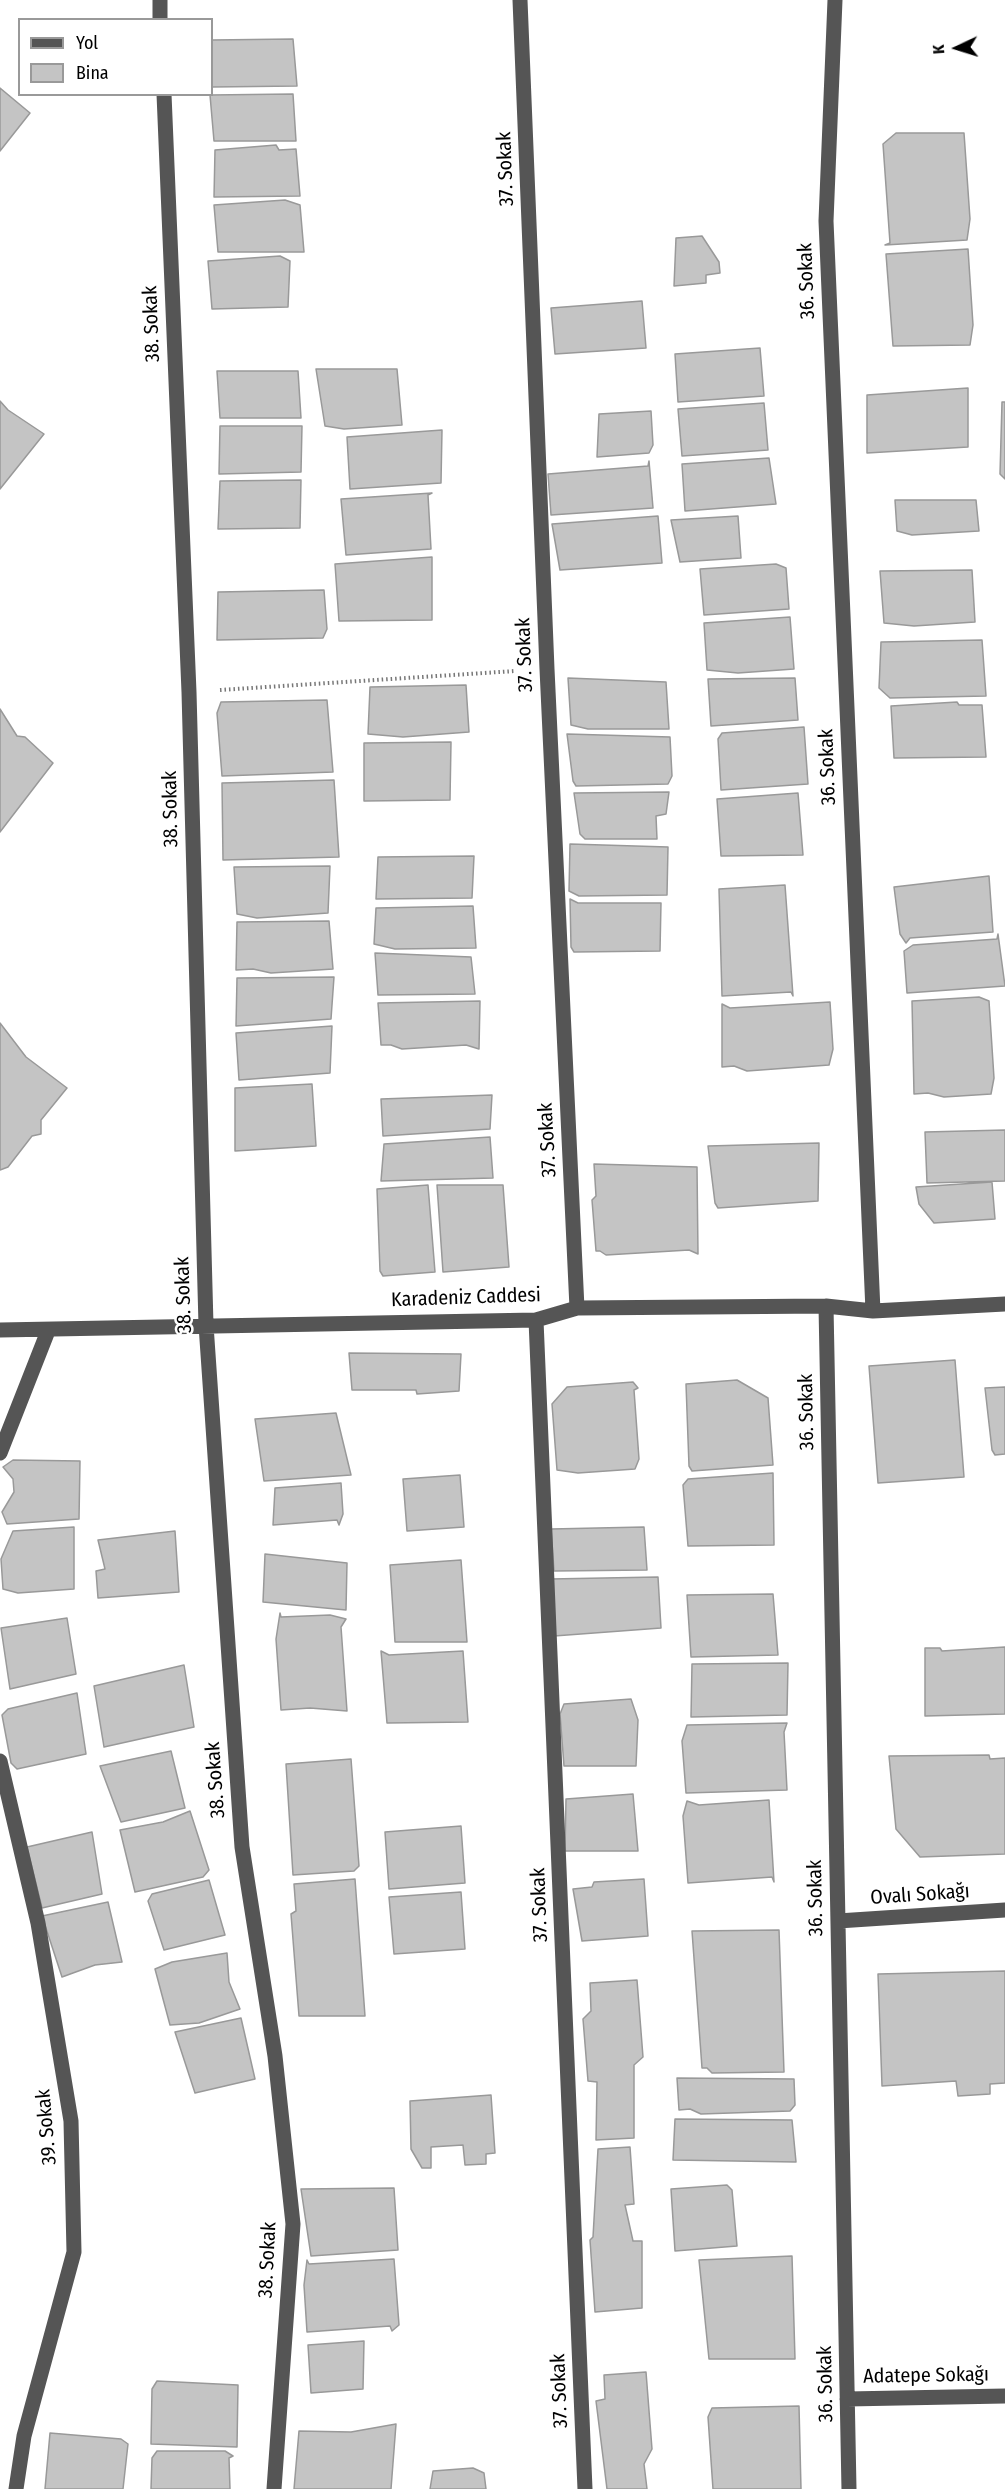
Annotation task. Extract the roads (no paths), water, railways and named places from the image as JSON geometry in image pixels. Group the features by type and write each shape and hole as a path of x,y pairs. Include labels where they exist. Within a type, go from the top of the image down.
{"street":[{"path":"160,0 160,18"},
{"name":"37. Sokak","path":"520,0 547,669 577,1308"},
{"name":"36. Sokak","path":"835,0 826,221 873,1311"},
{"name":"38. Sokak","path":"164,96 189,692 206,1325 242,1847 275,2056 293,2224 274,2489"},
{"name":"Karadeniz Caddesi","path":"0,1330 48,1331 206,1325 536,1320 577,1308 826,1306 873,1311 1005,1304"},
{"name":"36. Sokak","path":"826,1306 849,2489"},
{"name":"37. Sokak","path":"536,1320 585,2489"},
{"path":"0,1453 48,1331"},
{"name":"39. Sokak","path":"0,1761 38,1923 71,2121 74,2252 24,2436 16,2489"},
{"name":"Ovalı Sokağı","path":"838,1921 1005,1910"},
{"name":"Adatepe Sokağı","path":"848,2399 1005,2396"}]}
